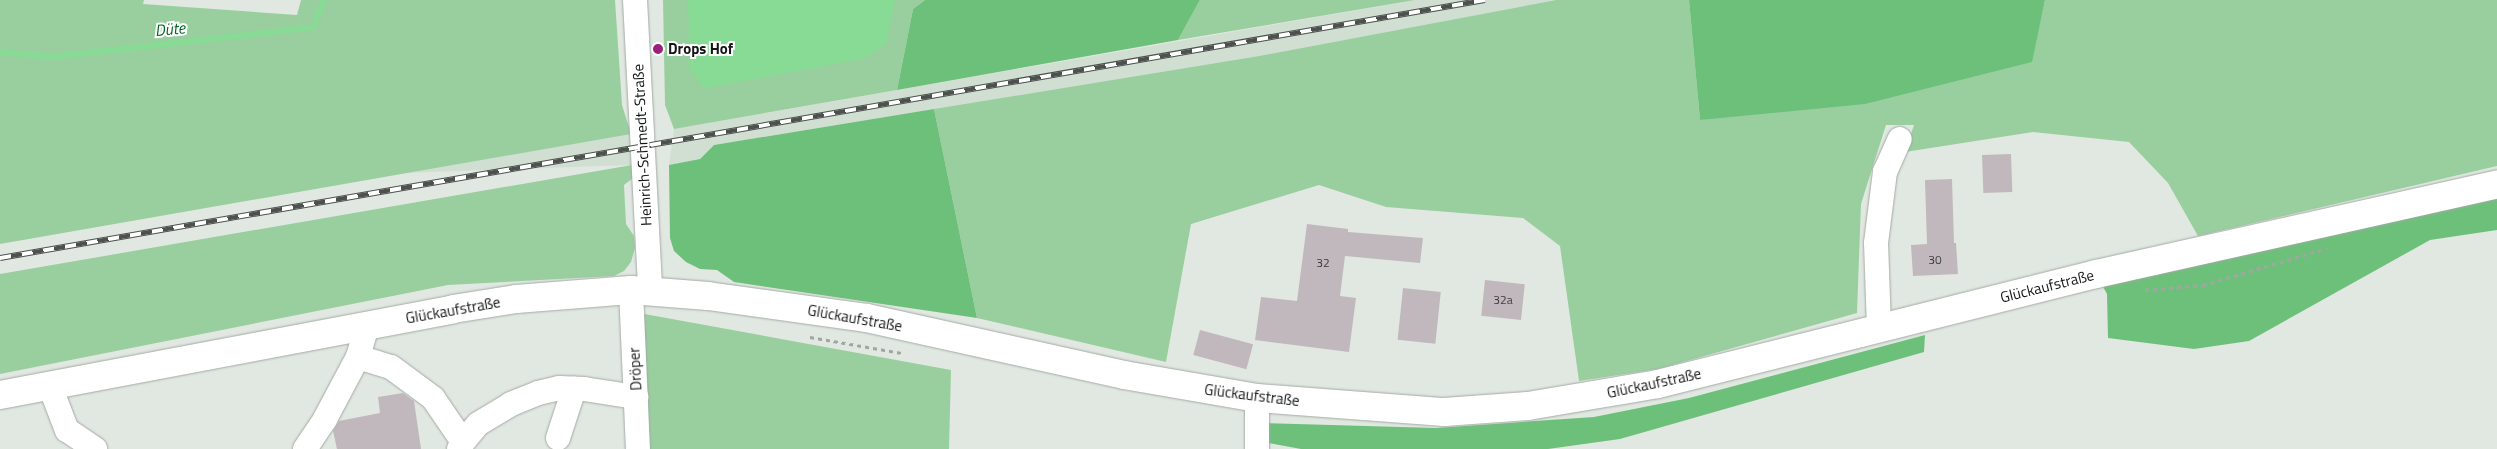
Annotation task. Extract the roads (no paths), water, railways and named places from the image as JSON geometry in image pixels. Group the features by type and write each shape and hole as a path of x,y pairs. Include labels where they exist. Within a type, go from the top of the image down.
{"main road":[{"name":"Glückaufstraße","path":"0,395 516,299 640,290 867,318 1124,374 1257,398 1444,412 1528,406 1658,384 2096,274 2497,184"}],"street":[{"name":"Heinrich-Schmedt-Straße","path":"635,6 640,290"},
{"path":"1879,328 1876,243 1885,172 1900,139"},
{"name":"Dröper","path":"638,449 636,397 640,290"},
{"path":"305,449 325,419 358,357 367,326"},
{"path":"358,357 391,367 433,398 461,445 478,424 511,404 538,393 559,388 636,397"},
{"path":"52,384 53,394 67,430 95,449"},
{"path":"558,438 574,389"},
{"path":"1257,398 1257,449"}],"waterway":[{"name":"Düte","path":"0,52 52,57 314,27 324,0"}],"railway":[{"path":"0,258 1485,0"}],"place":[{"name":"Drops Hof","path":"658,49"}]}
